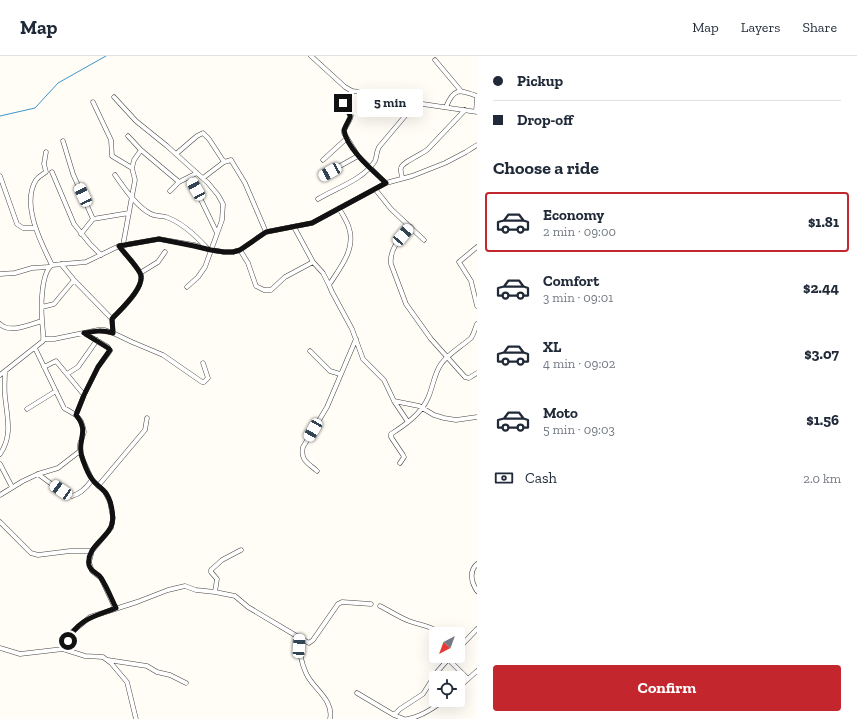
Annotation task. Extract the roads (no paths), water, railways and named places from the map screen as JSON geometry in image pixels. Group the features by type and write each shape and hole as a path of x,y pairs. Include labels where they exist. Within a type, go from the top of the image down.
{"street":[{"path":"311,56 344,87 352,91 389,95 416,103 476,112 477,97 461,91 435,60"},
{"path":"352,91 343,103 351,115 344,130 358,156 386,183"},
{"path":"446,107 451,96 461,91"},
{"path":"114,97 136,121 197,173 215,192 223,204 222,220 202,271 187,287"},
{"path":"93,102 111,140 112,156 132,168"},
{"path":"318,199 357,178 370,168 376,159 376,151 416,103"},
{"path":"402,178 401,168 403,164 425,152 465,110"},
{"path":"176,154 193,138 203,133 209,139 224,162"},
{"path":"128,136 141,150 179,182"},
{"path":"323,160 347,138"},
{"path":"63,141 73,174 93,218"},
{"path":"0,274 15,273 32,268 86,262 121,246 159,239 210,250 228,252 240,250 266,232 312,223 386,183 417,174 445,163 477,145"},
{"path":"112,319 136,291 141,280 140,273 121,246 135,180 132,168 134,160 141,150"},
{"path":"46,152 44,164 46,172 35,182 31,202 35,228 51,266"},
{"path":"322,176 358,156"},
{"path":"202,178 224,162 229,160 234,164 245,183 266,232"},
{"path":"52,172 74,224 81,234 101,255"},
{"path":"170,191 179,182 197,173"},
{"path":"115,175 131,196 149,213 154,216 167,217 192,233 210,250"},
{"path":"0,176 17,224 23,228 35,228"},
{"path":"190,177 217,233"},
{"path":"375,189 391,210 424,240"},
{"path":"329,285 351,247 349,228 339,208"},
{"path":"81,234 93,218 129,213"},
{"path":"294,227 313,262 323,273 356,338 363,359 384,380 394,402 408,422"},
{"path":"410,227 396,243 391,252 391,264 406,304 431,339 466,378 469,378 477,373"},
{"path":"477,247 459,262 471,281 477,306"},
{"path":"240,250 250,267 252,279 256,286 268,290 273,289 285,277 313,262"},
{"path":"140,273 158,262 165,252"},
{"path":"61,264 74,280 112,319 113,333"},
{"path":"0,375 42,343 44,339 42,307 44,279 46,272 51,266"},
{"path":"42,307 54,304 74,280"},
{"path":"0,324 10,328 42,321"},
{"path":"400,463 404,457 390,436 423,408 432,389 437,370 446,357 471,337 477,324"},
{"path":"44,339 54,339 98,330 105,330 163,355 202,382 208,378 203,363"},
{"path":"76,415 98,367 110,352 108,348 84,333"},
{"path":"317,471 304,459 302,454 303,447 327,407 356,338"},
{"path":"67,374 78,368 97,340"},
{"path":"35,348 64,408 76,415 84,427 80,451 92,480 108,497 113,518 111,528 92,551 89,559 90,568 101,578 116,608"},
{"path":"310,351 330,371 340,374"},
{"path":"44,366 56,361 84,395"},
{"path":"0,454 7,439 9,426 4,395 5,371"},
{"path":"27,408 56,390"},
{"path":"394,402 412,404 423,408 434,415 444,418 456,420 477,417"},
{"path":"98,486 145,430 147,418"},
{"path":"0,495 38,474 58,468 80,451"},
{"path":"0,464 12,487"},
{"path":"38,474 72,496 84,490 92,480"},
{"path":"0,522 31,553 38,555 70,551 92,551"},
{"path":"215,592 217,579 211,570 222,560 241,550"},
{"path":"477,564 472,570 471,574 477,590"},
{"path":"63,649 72,632 90,616 137,602 179,586 235,596 248,607 309,643 312,642 338,604 342,602 371,604"},
{"path":"380,606 402,618 432,627"},
{"path":"465,642 477,629"},
{"path":"300,638 300,654 306,673 327,702 330,709 330,719"},
{"path":"0,648 16,654 63,649 85,656 99,656 107,660 147,666 186,683"},
{"path":"107,660 127,682 136,719"},
{"path":"394,715 400,709 423,694 445,663"},
{"path":"453,663 468,680"},
{"path":"465,682 477,672"},
{"path":"357,693 394,715 406,719 413,718 434,707"}],"waterway":[{"path":"0,116 35,108 58,83 106,56"}]}
